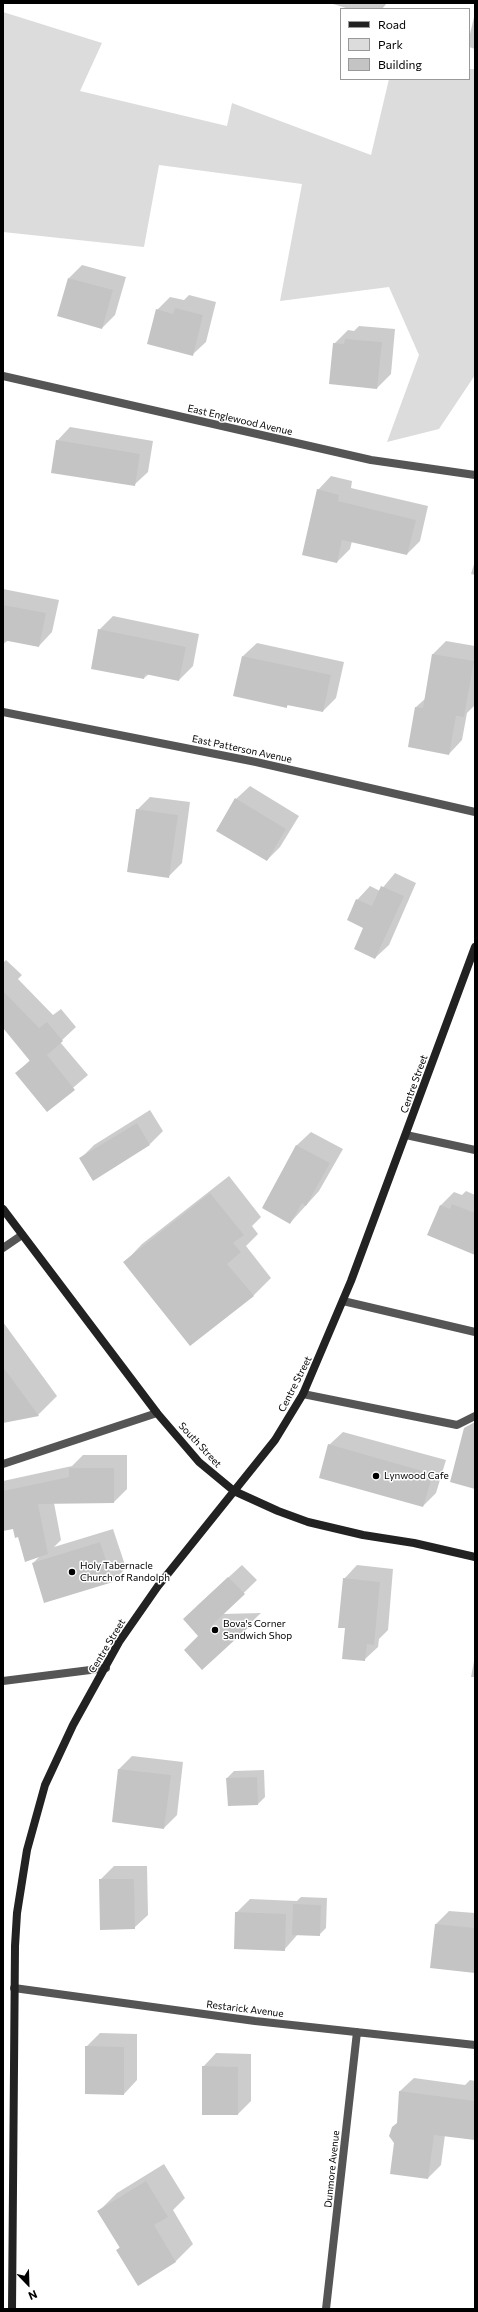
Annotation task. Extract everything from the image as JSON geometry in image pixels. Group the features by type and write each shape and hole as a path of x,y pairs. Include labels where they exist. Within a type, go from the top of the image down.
{"main road":[{"name":"Centre Street","path":"12,2309 14,1988 17,1913 35,1818 59,1754 119,1642 158,1586 275,1440 303,1394 343,1301 475,946"},
{"name":"South Street","path":"3,1209 157,1413 199,1462 234,1491 278,1511 308,1522 363,1535 414,1543 475,1557"}],"street":[{"name":"East Englewood Avenue","path":"3,376 371,460 475,475"},
{"name":"East Patterson Avenue","path":"3,712 256,762 475,812"},
{"path":"406,1135 475,1150"},
{"path":"3,1248 22,1235"},
{"path":"343,1301 475,1332"},
{"path":"303,1394 457,1425 475,1416"},
{"path":"3,1464 157,1413"},
{"path":"3,1682 106,1668"},
{"name":"Restarick Avenue","path":"14,1988 255,2021 475,2045"},
{"name":"Dunmore Avenue","path":"326,2309 357,2032"}],"green space":[{"path":"3,12 102,43 80,91 227,126 232,103 371,155 389,80 470,80 470,69 475,69 475,375 439,429 387,442 419,355 389,287 280,301 302,184 159,165 144,247 3,232"}],"building":[{"path":"68,278 113,290 102,329 57,316"},
{"path":"175,308 203,315 193,356 147,344 156,309 173,314"},
{"path":"345,339 382,342 377,389 329,384 333,343 344,344"},
{"path":"56,440 140,454 135,486 51,473"},
{"path":"317,489 339,495 338,501 416,520 407,555 342,540 337,563 302,555"},
{"path":"3,605 46,613 39,647 3,640"},
{"path":"98,629 186,647 179,681 145,674 144,679 91,669"},
{"path":"432,654 474,661 464,717 456,716 449,755 408,747 415,707 423,708"},
{"path":"242,656 331,675 323,712 287,705 287,708 233,696"},
{"path":"235,798 286,829 267,861 216,831"},
{"path":"136,809 178,815 169,878 127,872"},
{"path":"381,886 404,896 375,959 354,949 363,928 347,920 356,899 372,906"},
{"path":"3,991 39,1028 47,1022 63,1041 47,1055 75,1090 47,1112 15,1073 30,1061 3,1028"},
{"path":"137,1123 150,1145 93,1181 79,1158"},
{"path":"296,1145 330,1163 306,1206 302,1203 290,1224 262,1208"},
{"path":"210,1193 244,1235 233,1243 241,1252 227,1264 254,1296 190,1346 123,1262"},
{"path":"452,1204 475,1213 475,1255 427,1235 440,1205 450,1209"},
{"path":"3,1367 39,1416 3,1423"},
{"path":"475,1422 475,1489 450,1482 464,1428"},
{"name":"Lynwood Cafe","path":"328,1444 433,1474 423,1507 319,1478"},
{"path":"69,1468 114,1468 114,1503 38,1504 48,1554 25,1562 18,1537 15,1538 13,1529 3,1531 3,1491 69,1477"},
{"name":"Holy Tabernacle Church of Randolph","path":"100,1542 113,1582 44,1603 32,1563"},
{"name":"Bova's Corner Sandwich Shop","path":"228,1577 245,1594 210,1627 250,1626 202,1670 184,1650 198,1636 183,1619"},
{"path":"343,1578 380,1582 374,1645 367,1644 365,1661 342,1659 345,1628 338,1628"},
{"path":"118,1769 171,1775 164,1829 112,1822"},
{"path":"257,1777 258,1805 228,1806 226,1778"},
{"path":"99,1879 134,1879 135,1929 100,1930"},
{"path":"293,1904 321,1905 320,1936 292,1935"},
{"path":"235,1912 286,1914 285,1951 234,1949"},
{"path":"435,1924 475,1928 475,1973 430,1968"},
{"path":"85,2046 124,2047 124,2095 85,2094"},
{"path":"202,2066 238,2067 238,2115 202,2115"},
{"path":"399,2091 475,2101 475,2140 434,2135 428,2179 390,2174 394,2143 389,2136 392,2127 397,2123"},
{"path":"146,2181 168,2217 154,2225 176,2262 138,2286 116,2250 120,2248 97,2211"}],"place":[{"name":"Lynwood Cafe","path":"376,1476"},
{"name":"Holy Tabernacle Church of Randolph","path":"72,1572"},
{"name":"Bova's Corner Sandwich Shop","path":"215,1630"}]}
